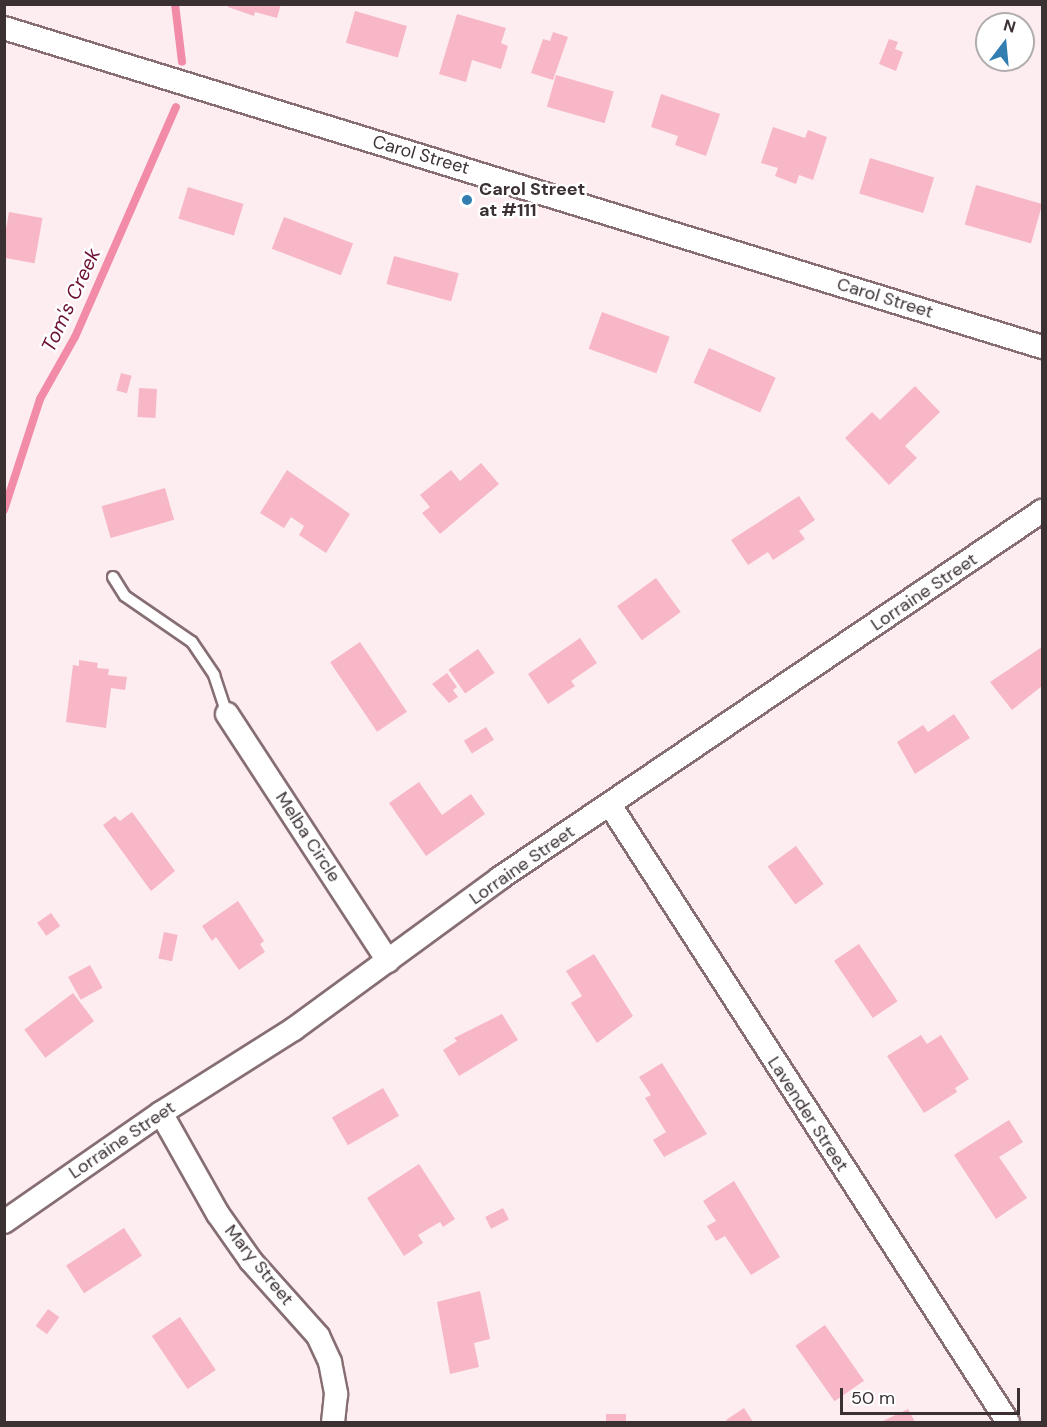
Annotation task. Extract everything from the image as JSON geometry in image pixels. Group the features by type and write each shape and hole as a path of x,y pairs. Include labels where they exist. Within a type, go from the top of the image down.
{"street":[{"name":"Carol Street","path":"4,28 1042,347"},
{"name":"Lorraine Street","path":"4,1222 161,1113 294,1029 609,805 1042,511"},
{"name":"Melba Circle","path":"227,714 387,961"},
{"name":"Lavender Street","path":"609,805 1008,1422"},
{"name":"Mary Street","path":"161,1113 218,1214 251,1260 318,1336 330,1362 336,1394 333,1422"}],"lane":[{"path":"113,578 125,596 192,642 214,675 227,714"}],"building":[{"path":"228,4 281,4 277,18 255,12 254,16 228,7"},
{"path":"355,11 407,26 398,58 346,43"},
{"path":"457,14 506,28 501,43 508,46 501,69 472,60 466,82 439,74"},
{"path":"553,32 568,37 553,80 531,73 543,39 550,41"},
{"path":"889,39 898,42 895,49 903,52 896,71 879,64"},
{"path":"556,75 614,92 605,123 547,107"},
{"path":"661,94 720,114 706,156 675,145 678,136 651,127"},
{"path":"773,127 805,138 808,130 827,137 813,180 799,175 796,184 775,176 778,168 761,163"},
{"path":"870,158 934,178 923,213 859,193"},
{"path":"976,185 1042,204 1031,243 965,224"},
{"path":"188,187 243,204 234,236 178,219"},
{"path":"9,212 42,218 34,263 4,258 4,240"},
{"path":"284,217 353,244 341,275 272,249"},
{"path":"394,256 459,273 451,301 386,284"},
{"path":"602,312 670,337 656,373 589,349"},
{"path":"709,348 776,378 760,412 694,383"},
{"path":"121,373 132,376 127,393 116,390"},
{"path":"915,386 940,412 905,446 917,458 889,485 845,438 872,412 880,420"},
{"path":"139,388 157,389 155,418 137,417"},
{"path":"481,463 499,484 440,534 422,513 430,507 420,495 451,470 460,481"},
{"path":"287,470 350,514 326,553 299,535 304,526 291,517 284,528 260,513"},
{"path":"165,488 174,520 111,538 102,506"},
{"path":"799,496 815,520 799,531 805,539 773,560 768,552 748,565 731,540"},
{"path":"656,578 681,612 642,640 617,606"},
{"path":"580,638 597,663 571,681 575,686 548,704 528,674"},
{"path":"360,642 407,712 377,732 330,662"},
{"path":"1042,647 1042,686 1012,710 990,682"},
{"path":"478,649 495,673 465,693 449,670"},
{"path":"79,660 98,663 97,668 109,669 108,675 127,677 125,690 111,688 106,728 66,722 73,665 79,666"},
{"path":"447,673 457,687 453,690 458,697 449,703 432,684"},
{"path":"954,714 970,738 915,774 897,742 923,725 928,732"},
{"path":"486,727 494,740 472,753 464,741"},
{"path":"419,782 442,815 471,794 485,814 426,856 389,803"},
{"path":"132,812 175,871 151,891 103,825 115,816 120,821"},
{"path":"796,846 824,884 795,905 768,867"},
{"path":"238,901 264,941 260,944 265,952 239,970 216,937 212,941 202,926"},
{"path":"51,913 60,926 46,936 37,923"},
{"path":"164,932 178,935 172,961 158,958"},
{"path":"859,944 898,1001 873,1018 834,961"},
{"path":"594,954 633,1016 597,1043 571,1003 582,996 566,971"},
{"path":"90,965 103,988 81,1000 68,977"},
{"path":"73,993 94,1021 45,1058 24,1030"},
{"path":"502,1014 518,1040 459,1076 443,1050 457,1041 454,1038"},
{"path":"921,1035 927,1044 941,1035 969,1079 955,1088 957,1092 924,1113 887,1056"},
{"path":"662,1063 707,1134 664,1157 653,1140 666,1132 645,1098 651,1095 639,1077"},
{"path":"383,1088 399,1116 348,1145 332,1118"},
{"path":"1009,1120 1023,1142 999,1157 1027,1198 996,1219 954,1155"},
{"path":"419,1164 455,1219 443,1227 440,1222 418,1235 423,1243 404,1256 367,1198"},
{"path":"734,1181 780,1257 751,1275 725,1236 716,1241 707,1226 716,1221 703,1201"},
{"path":"503,1208 509,1220 491,1229 485,1217"},
{"path":"124,1228 142,1256 84,1293 66,1266"},
{"path":"480,1291 490,1339 474,1343 479,1367 450,1374 437,1302"},
{"path":"48,1309 59,1317 47,1334 36,1326"},
{"path":"180,1317 216,1370 188,1389 152,1336"},
{"path":"825,1325 864,1381 835,1401 796,1346"},
{"path":"744,1408 753,1422 728,1422 726,1420"},
{"path":"908,1409 915,1422 881,1422"},
{"path":"606,1414 626,1414 626,1422 606,1422"}],"waterway":[{"name":"Tom's Creek","path":"175,4 182,62"},
{"name":"Tom's Creek","path":"4,510 40,399 75,337 176,107"}],"place":[{"name":"Carol Street at #111","path":"467,200"}]}
